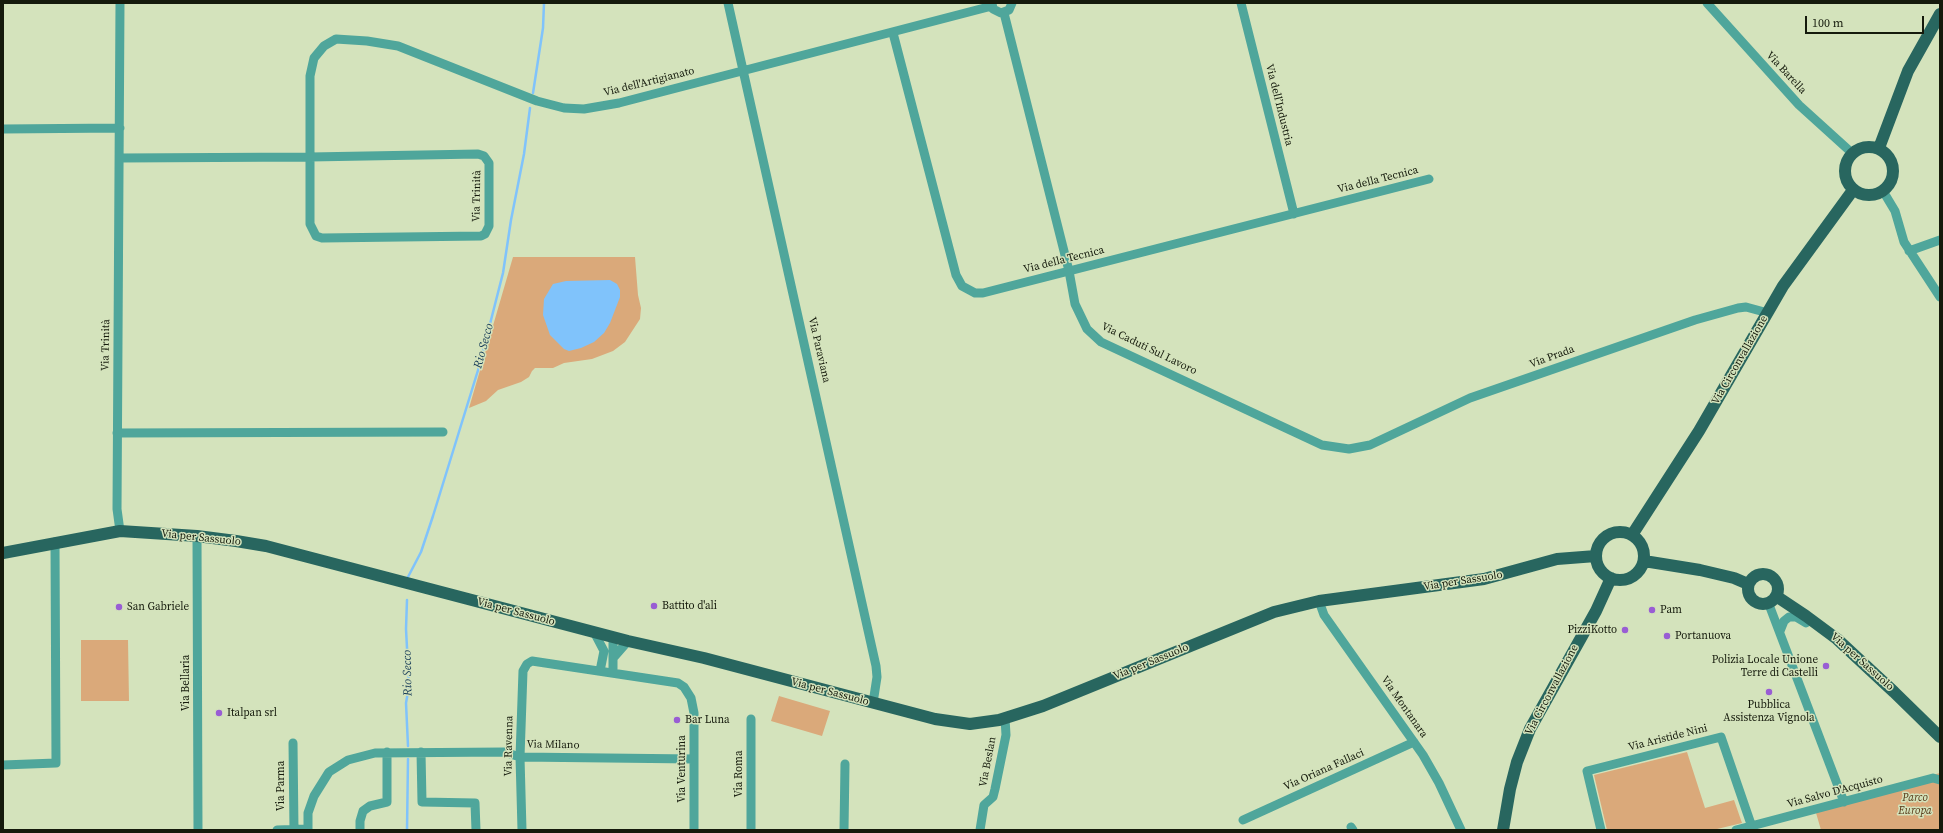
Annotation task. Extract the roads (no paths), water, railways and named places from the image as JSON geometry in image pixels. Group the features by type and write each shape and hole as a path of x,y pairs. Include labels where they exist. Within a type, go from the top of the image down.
{"main road":[{"path":"1879,148 1908,71 1940,14"},
{"path":"1868,146 1879,148 1890,158 1894,172 1892,180 1883,191 1871,195 1859,193 1853,190 1848,183 1845,169 1846,163 1852,153 1868,146"},
{"name":"Via Circonvallazione","path":"1632,535 1699,431 1791,273 1853,190"},
{"name":"Via per Sassuolo","path":"3,553 55,542 120,531 197,536 266,546 612,637 704,658 940,720 970,724 1005,718 1044,706 1274,612 1319,601 1484,579 1557,559 1596,556"},
{"path":"1625,532 1632,535 1641,543 1643,549 1644,561 1642,568 1631,578 1618,580 1611,578 1598,567 1596,556 1600,542 1611,534 1625,532"},
{"path":"1644,561 1689,568 1734,578 1748,584"},
{"path":"1756,575 1768,575 1777,584 1772,599 1760,603 1752,599 1748,592 1748,584 1756,575"},
{"name":"Via Circonvallazione","path":"1503,830 1510,789 1517,762 1530,729 1596,611 1611,578"},
{"name":"Via per Sassuolo","path":"1772,599 1829,632 1874,672 1940,737"}],"street":[{"name":"Via Trinità","path":"120,3 117,433 117,510 120,531"},
{"name":"Via Paraviana","path":"728,3 876,666 877,677 873,703"},
{"path":"992,5 998,12 1004,13 1009,10 1012,3"},
{"name":"Via dell’Industria","path":"1241,3 1294,214"},
{"name":"Via Barella","path":"1707,3 1799,105 1852,153"},
{"name":"Via dell'Artigianato","path":"318,50 336,40 367,41 398,46 537,101 570,109 584,109 612,104 893,33 992,5"},
{"name":"Via Caduti Sul Lavoro","path":"1004,13 1079,314 1087,329 1101,342 1322,445 1349,449"},
{"name":"Via della Tecnica","path":"893,33 958,281 969,291 975,293 983,293 1429,179"},
{"name":"Via Trinità","path":"120,158 310,157 473,154 484,156 490,163 488,230 485,234 476,236 322,238 316,236 310,224 310,157 310,76 314,58 318,50"},
{"path":"3,129 120,128"},
{"path":"1883,191 1895,211 1901,236 1909,251 1940,297"},
{"path":"1909,251 1940,240"},
{"name":"Via Prada","path":"1349,449 1370,445 1470,398 1676,326 1738,308 1746,307 1768,313"},
{"path":"117,433 443,432"},
{"name":"Via Bellaria","path":"197,536 198,830"},
{"path":"3,765 56,763 55,542"},
{"path":"1772,599 1780,631 1844,802"},
{"name":"Via Montanara","path":"1319,601 1326,617 1414,742 1439,783 1461,830"},
{"path":"1780,631 1784,621 1793,616 1802,620 1818,632 1829,632"},
{"path":"594,632 604,651"},
{"path":"600,671 604,651 612,637"},
{"path":"612,637 614,657 613,673"},
{"path":"614,657 628,641"},
{"name":"Via Venturina","path":"527,664 536,661 678,683 684,687 689,692 693,704 694,830"},
{"name":"Via Ravenna","path":"522,830 520,757 523,671 527,664"},
{"name":"Via Beslan","path":"980,830 984,805 993,797 995,789 1006,735 1005,718"},
{"name":"Via Roma","path":"751,719 751,830"},
{"name":"Via Aristide Nini","path":"1602,830 1587,771 1721,737 1753,828"},
{"name":"Via Oriana Fallaci","path":"1243,820 1414,742"},
{"name":"Via Parma","path":"293,743 294,830"},
{"path":"360,830 360,821 363,811 370,806 387,802 387,752"},
{"path":"421,752 422,802 475,803 476,830"},
{"name":"Via Milano","path":"308,830 308,813 314,796 329,772 348,760 375,753 504,752 520,757 694,760"},
{"path":"844,830 845,764"},
{"name":"Via Salvo D'Acquisto","path":"1736,830 1753,828 1933,778 1940,780"},
{"path":"277,830 308,830"}],"water":[{"path":"610,280 617,284 620,290 620,297 610,323 604,333 594,342 581,348 569,351 564,349 550,335 543,315 544,299 553,284 566,281"}],"waterway":[{"name":"Rio Secco","path":"533,93 543,28 544,3"},
{"name":"Rio Secco","path":"408,577 421,552 479,367 503,273 511,220 524,154 530,108"},
{"name":"Rio Secco","path":"407,600 406,629 409,686 406,703 408,746"},
{"name":"Rio Secco","path":"407,830 408,759"}],"place":[{"name":"Battito d'ali","path":"654,606"},
{"name":"San Gabriele","path":"119,607"},
{"name":"Pam","path":"1652,610"},
{"name":"PizziKotto","path":"1625,630"},
{"name":"Portanuova","path":"1667,636"},
{"name":"Polizia Locale Unione Terre di Castelli","path":"1826,666"},
{"name":"Pubblica Assistenza Vignola","path":"1769,692"},
{"name":"Italpan srl","path":"219,713"},
{"name":"Bar Luna","path":"677,720"}],"park label":[{"name":"Parco Europa","path":"1915,804"}]}
